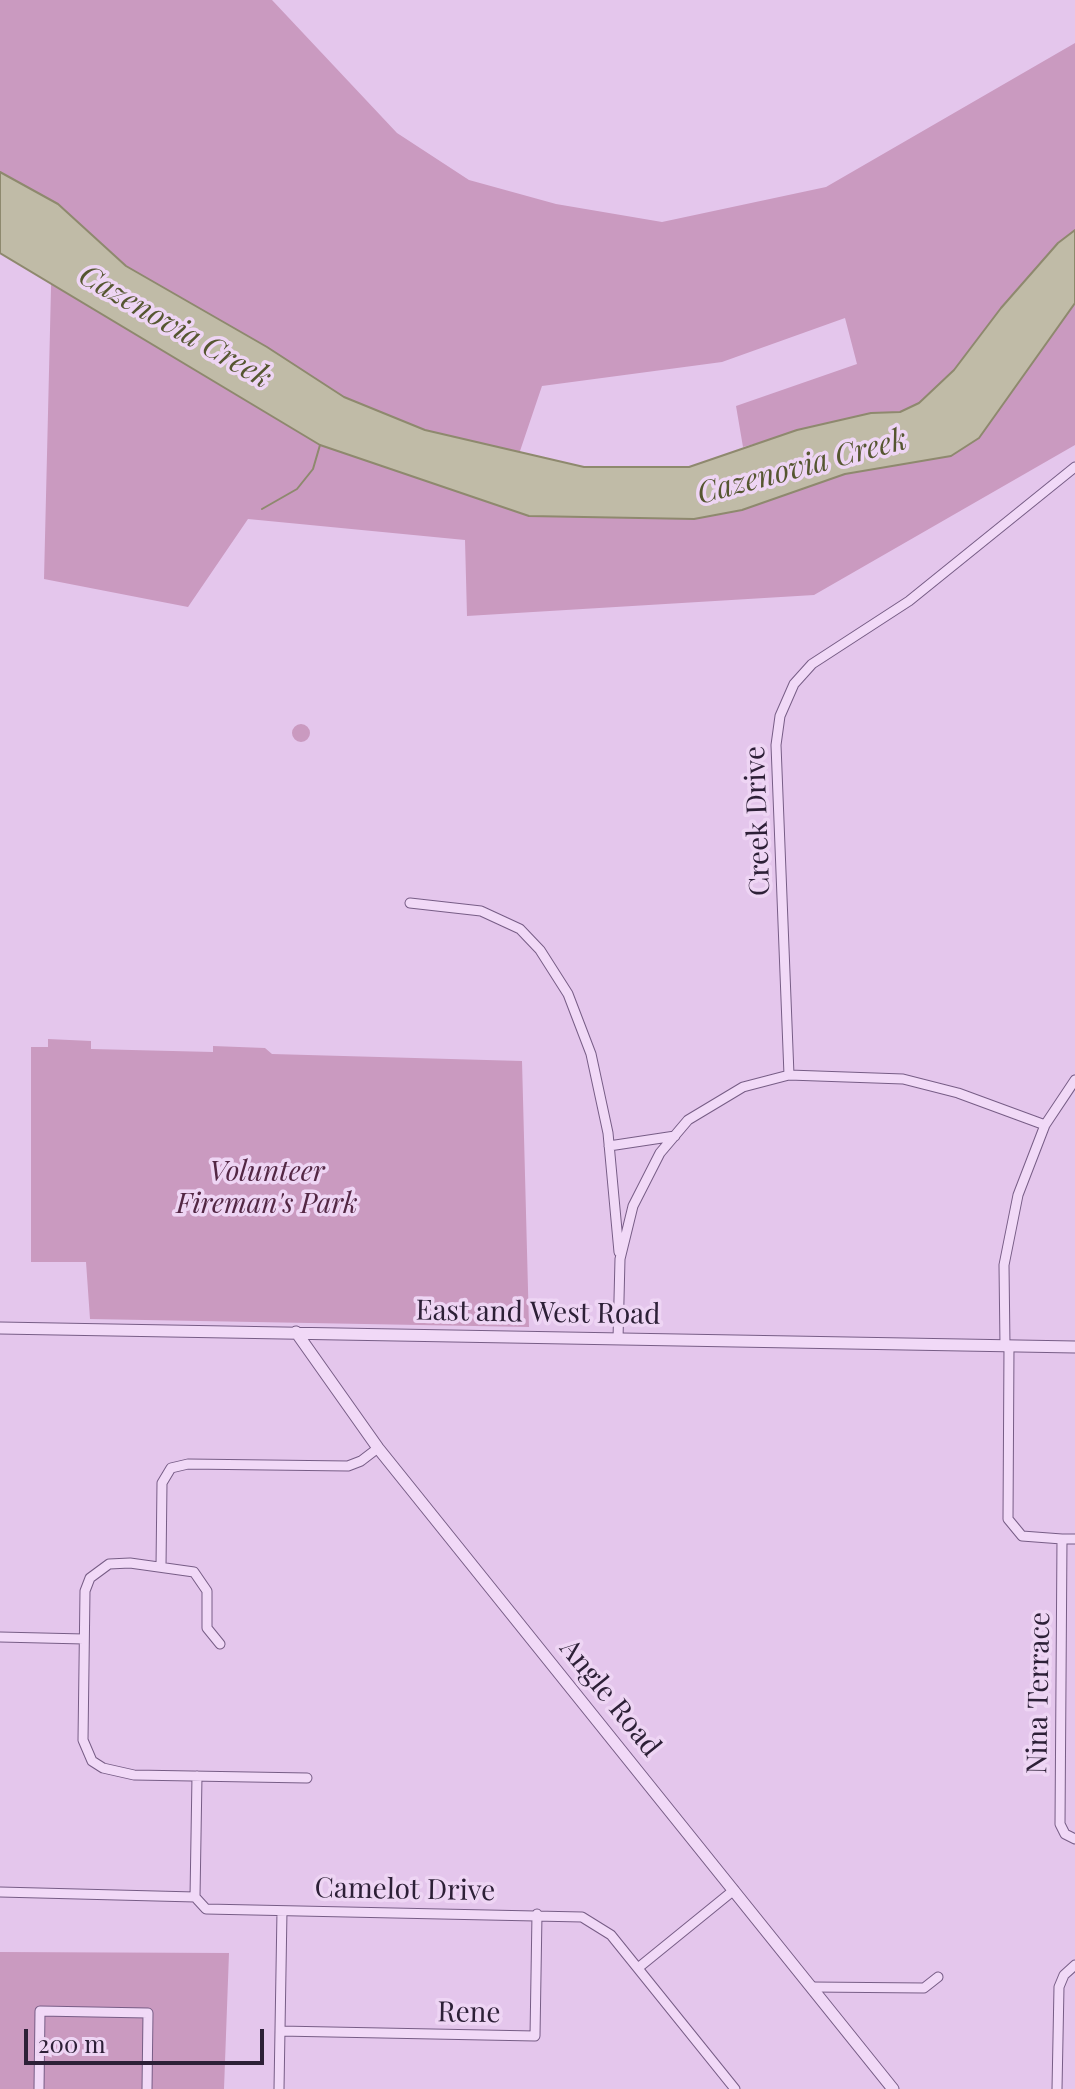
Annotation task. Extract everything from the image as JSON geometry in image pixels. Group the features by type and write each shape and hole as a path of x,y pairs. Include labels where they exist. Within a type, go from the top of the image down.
{"street":[{"name":"Creek Drive","path":"789,1075 776,745 780,716 794,684 812,664 909,601 1075,467"},
{"path":"410,903 481,911 520,929 540,950 568,994 591,1054 609,1146 620,1259 618,1339"},
{"path":"620,1259 633,1206 660,1153 688,1120 743,1087 789,1075 903,1079 958,1093 1045,1125"},
{"path":"1075,1080 1045,1125 1018,1195 1004,1265 1008,1519 1022,1536 1075,1539"},
{"path":"609,1146 675,1136"},
{"name":"East and West Road","path":"0,1328 1075,1347"},
{"name":"Angle Road","path":"296,1332 378,1448 893,2089"},
{"path":"161,1566 162,1483 171,1468 188,1464 348,1466 361,1461 378,1448"},
{"name":"Nina Terrace","path":"1062,1539 1060,1824 1065,1834 1075,1839"},
{"path":"220,1644 207,1628 204,1583 187,1569 109,1564 90,1578 85,1591 83,1740 92,1761 103,1768 134,1775 307,1778"},
{"path":"0,1637 84,1639"},
{"path":"195,1897 197,1776"},
{"path":"638,1968 734,1890"},
{"name":"Camelot Drive","path":"0,1892 195,1897 206,1909 571,1915 593,1921 611,1935 735,2089"},
{"path":"279,2089 282,1911"},
{"name":"Rene","path":"280,2031 535,2036 537,1914"},
{"path":"1057,2089 1059,1987 1064,1975 1075,1965"},
{"path":"812,1987 924,1988 938,1977"},
{"path":"39,2089 40,2011 148,2013 147,2089"}],"green space":[{"path":"0,0 272,0 397,133 469,180 556,204 662,222 826,187 1075,43 1075,230 1058,243 1001,308 954,370 919,403 900,412 870,413 743,447 736,406 857,364 845,318 722,362 542,386 519,454 425,430 344,397 267,347 126,266 58,204 0,172"},
{"path":"52,247 319,422 549,496 942,430 1075,271 1075,445 814,595 467,616 465,540 248,519 188,607 44,579"},
{"path":"297,724 305,724 310,733 308,740 297,742 292,737 292,729"},
{"name":"Volunteer Fireman's Park","path":"48,1039 91,1041 91,1049 213,1052 213,1046 265,1048 272,1054 522,1061 529,1327 90,1319 86,1262 31,1262 31,1047 48,1047"},
{"path":"0,1952 229,1953 224,2089 0,2089"}],"water":[{"name":"Cazenovia Creek","path":"0,172 58,204 126,266 267,347 344,397 425,430 584,467 689,467 797,430 871,413 900,412 919,403 954,370 1001,308 1058,243 1075,230 1075,303 979,438 951,456 845,474 742,510 694,519 529,516 320,445 0,253"}],"waterway":[{"path":"262,509 297,489 313,469 320,445"}]}
